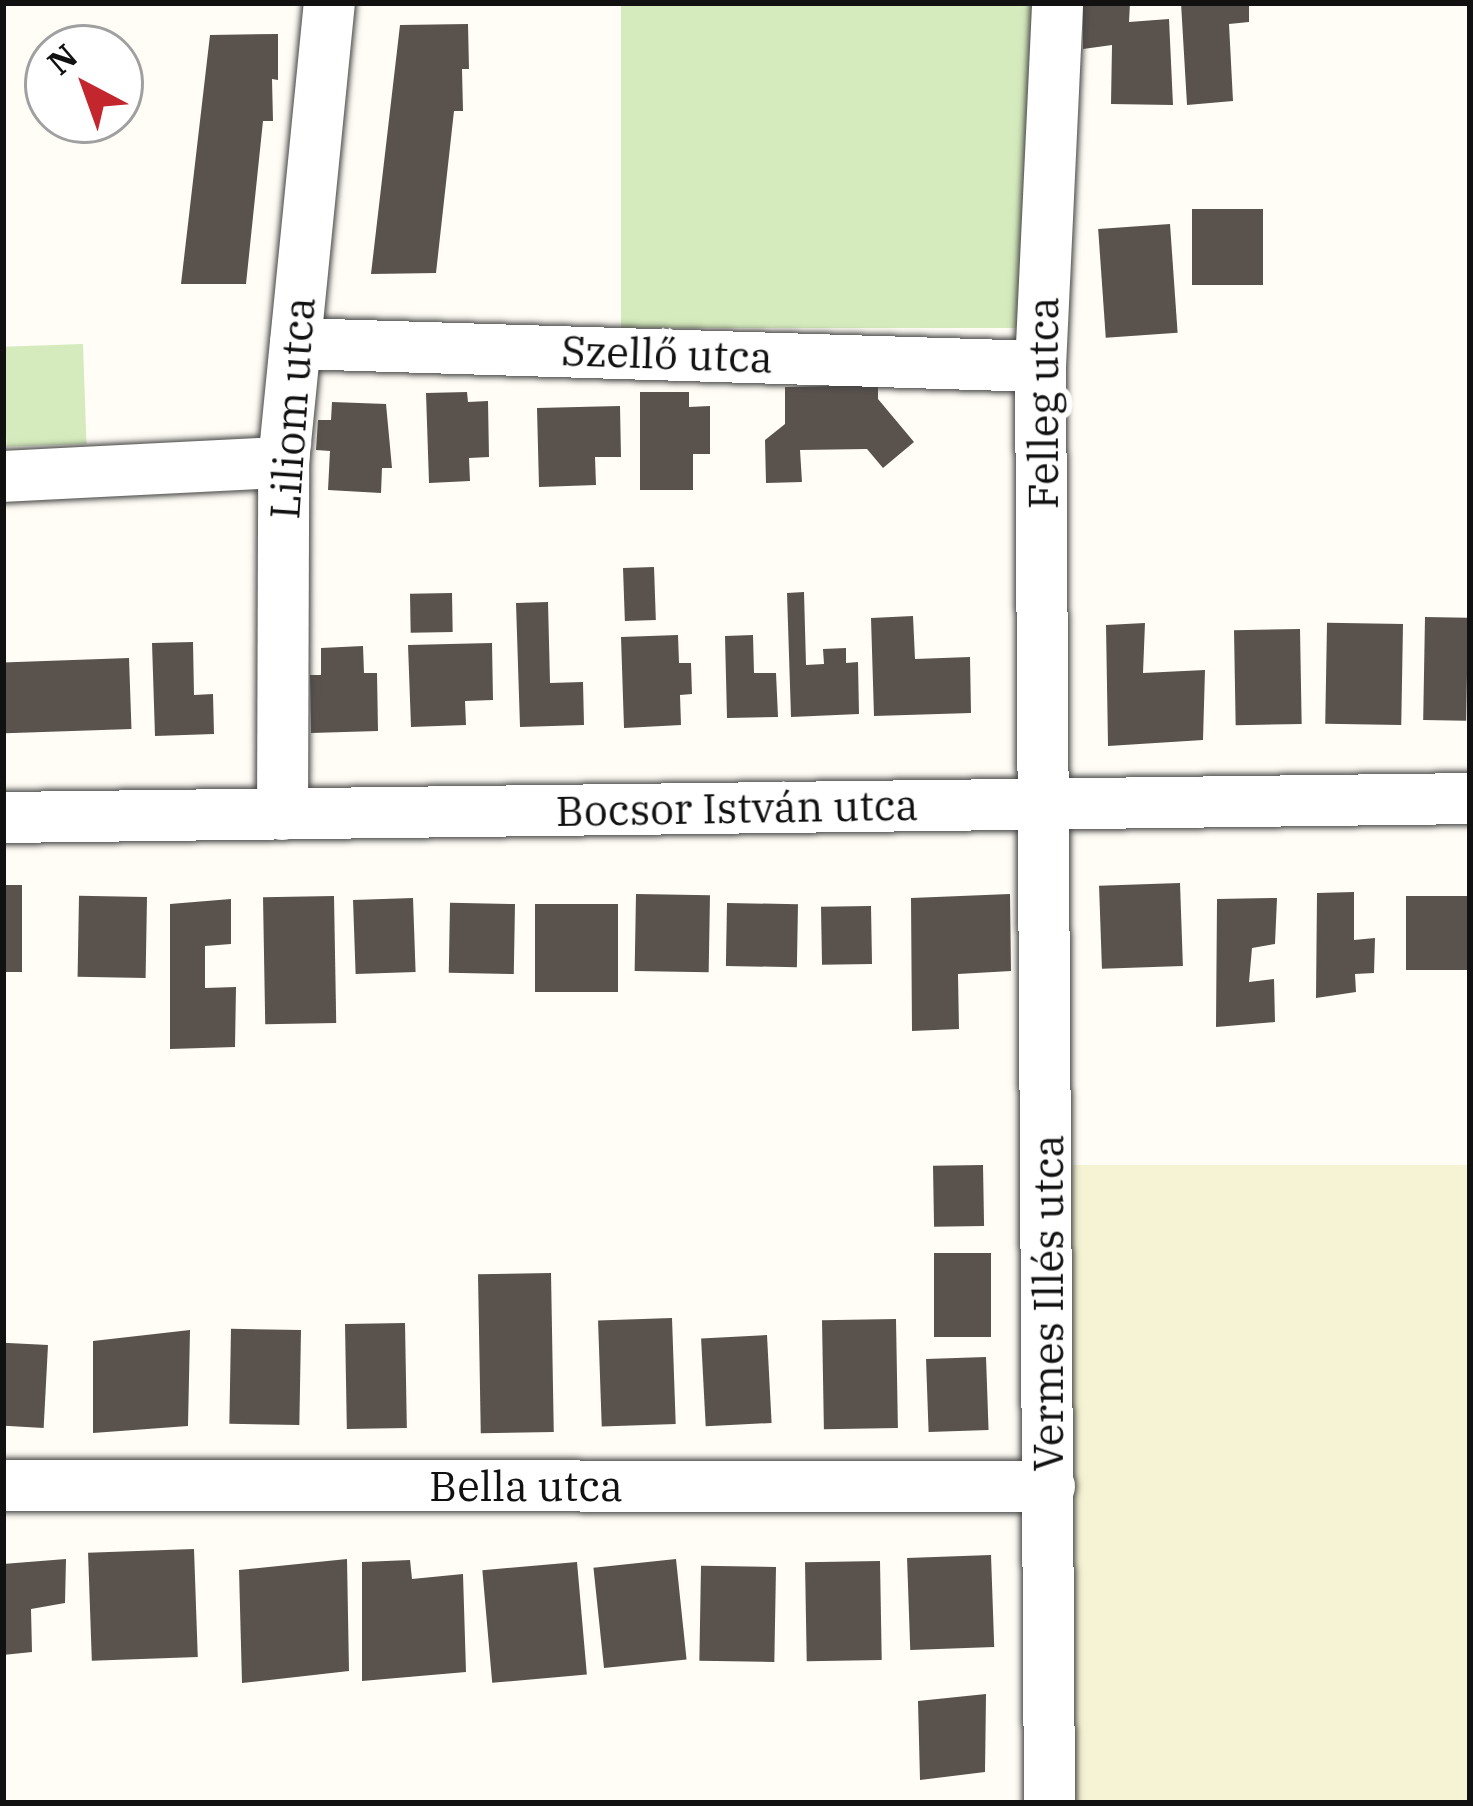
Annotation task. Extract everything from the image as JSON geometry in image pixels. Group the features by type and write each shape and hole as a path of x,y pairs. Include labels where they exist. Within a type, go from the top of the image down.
{"street":[{"name":"Liliom utca","path":"282,814 283,462 329,3"},
{"name":"Felleg utca","path":"1048,804 1040,366 1057,3"},
{"name":"Szellő utca","path":"295,343 1040,366"},
{"path":"3,476 283,462"},
{"name":"Bocsor István utca","path":"3,817 1470,798"},
{"name":"Vermes Illés utca","path":"1048,804 1049,1803"},
{"name":"Bella utca","path":"3,1485 1049,1486"}],"shaded area":[{"path":"1071,1165 1470,1165 1470,1803 1071,1803"}],"green space":[{"path":"621,3 1039,3 1039,328 621,328"},
{"path":"83,344 86,444 7,447 3,347"}],"building":[{"path":"1083,3 1130,3 1129,22 1169,19 1173,105 1111,104 1112,45 1083,49"},
{"path":"1181,3 1249,3 1249,22 1229,24 1233,101 1187,105"},
{"path":"468,24 469,69 462,69 463,111 454,111 436,273 371,274 400,25"},
{"path":"278,34 273,121 263,121 246,284 181,284 210,35"},
{"path":"1192,209 1263,209 1263,285 1192,285"},
{"path":"1170,224 1178,333 1106,338 1098,229"},
{"path":"878,385 878,399 914,442 883,468 867,449 800,450 802,482 766,483 765,440 785,424 785,387"},
{"path":"467,392 468,402 488,401 489,457 469,458 470,481 429,483 426,393"},
{"path":"640,392 689,392 689,407 710,406 710,454 693,454 693,490 640,490"},
{"path":"332,402 386,404 392,468 382,468 381,493 328,490 330,451 316,450 318,420 331,420"},
{"path":"620,406 621,457 595,457 596,485 539,487 537,408"},
{"path":"654,567 656,620 625,621 623,568"},
{"path":"804,592 806,665 824,664 823,649 846,648 846,663 858,662 859,714 791,717 787,593"},
{"path":"452,593 453,632 411,633 410,594"},
{"path":"548,602 550,683 583,682 584,725 520,727 516,603"},
{"path":"913,616 915,659 970,657 971,713 874,716 871,618"},
{"path":"1425,617 1468,618 1466,721 1423,720"},
{"path":"1145,623 1143,673 1205,670 1203,740 1108,746 1106,625"},
{"path":"1327,623 1403,624 1401,725 1325,724"},
{"path":"1300,629 1302,724 1236,725 1234,630"},
{"path":"678,635 679,663 691,663 692,694 680,695 681,725 624,728 621,637"},
{"path":"753,635 754,673 776,673 778,717 727,718 725,636"},
{"path":"193,642 194,695 213,694 214,734 155,736 152,643"},
{"path":"492,643 493,700 465,701 466,725 411,727 408,645"},
{"path":"363,646 364,673 377,673 378,731 311,733 310,675 321,675 321,648"},
{"path":"129,658 131,729 6,733 3,662"},
{"path":"1180,883 1183,966 1102,969 1099,886"},
{"path":"3,885 22,885 22,972 3,972"},
{"path":"1354,892 1354,940 1375,938 1374,973 1355,974 1356,992 1316,998 1317,893"},
{"path":"636,894 710,895 709,972 635,971"},
{"path":"1010,894 1011,971 958,974 959,1029 912,1031 911,898"},
{"path":"79,896 147,897 146,978 78,977"},
{"path":"334,896 336,1023 265,1024 263,897"},
{"path":"1406,896 1470,896 1470,970 1406,970"},
{"path":"413,898 416,972 356,974 353,900"},
{"path":"1277,898 1275,944 1252,948 1249,982 1274,979 1275,1022 1216,1027 1217,899"},
{"path":"231,899 231,944 205,946 205,988 236,987 235,1047 170,1049 170,904"},
{"path":"450,903 515,904 514,974 449,973"},
{"path":"727,903 798,904 797,967 726,966"},
{"path":"535,904 618,904 618,992 535,992"},
{"path":"871,906 872,964 822,965 821,907"},
{"path":"983,1165 984,1226 934,1227 933,1166"},
{"path":"934,1253 991,1253 991,1337 934,1337"},
{"path":"551,1273 554,1432 481,1433 478,1274"},
{"path":"672,1318 676,1424 602,1427 598,1321"},
{"path":"896,1319 898,1428 824,1429 822,1320"},
{"path":"405,1323 407,1428 347,1429 345,1324"},
{"path":"231,1329 301,1330 299,1425 229,1424"},
{"path":"190,1330 188,1426 93,1433 93,1341"},
{"path":"767,1335 772,1423 706,1426 701,1338"},
{"path":"3,1343 48,1345 44,1428 3,1426"},
{"path":"986,1357 989,1430 929,1432 926,1359"},
{"path":"194,1549 198,1657 92,1661 88,1553"},
{"path":"991,1555 994,1647 910,1650 907,1558"},
{"path":"66,1559 65,1603 31,1609 32,1652 3,1655 3,1564"},
{"path":"347,1559 349,1671 242,1683 239,1570"},
{"path":"676,1559 687,1659 604,1668 593,1568"},
{"path":"410,1560 412,1579 463,1574 466,1672 362,1681 362,1562"},
{"path":"880,1561 882,1660 807,1661 805,1562"},
{"path":"577,1562 587,1675 492,1683 482,1570"},
{"path":"701,1566 776,1567 774,1662 699,1661"},
{"path":"986,1694 985,1772 920,1780 918,1701"}]}
